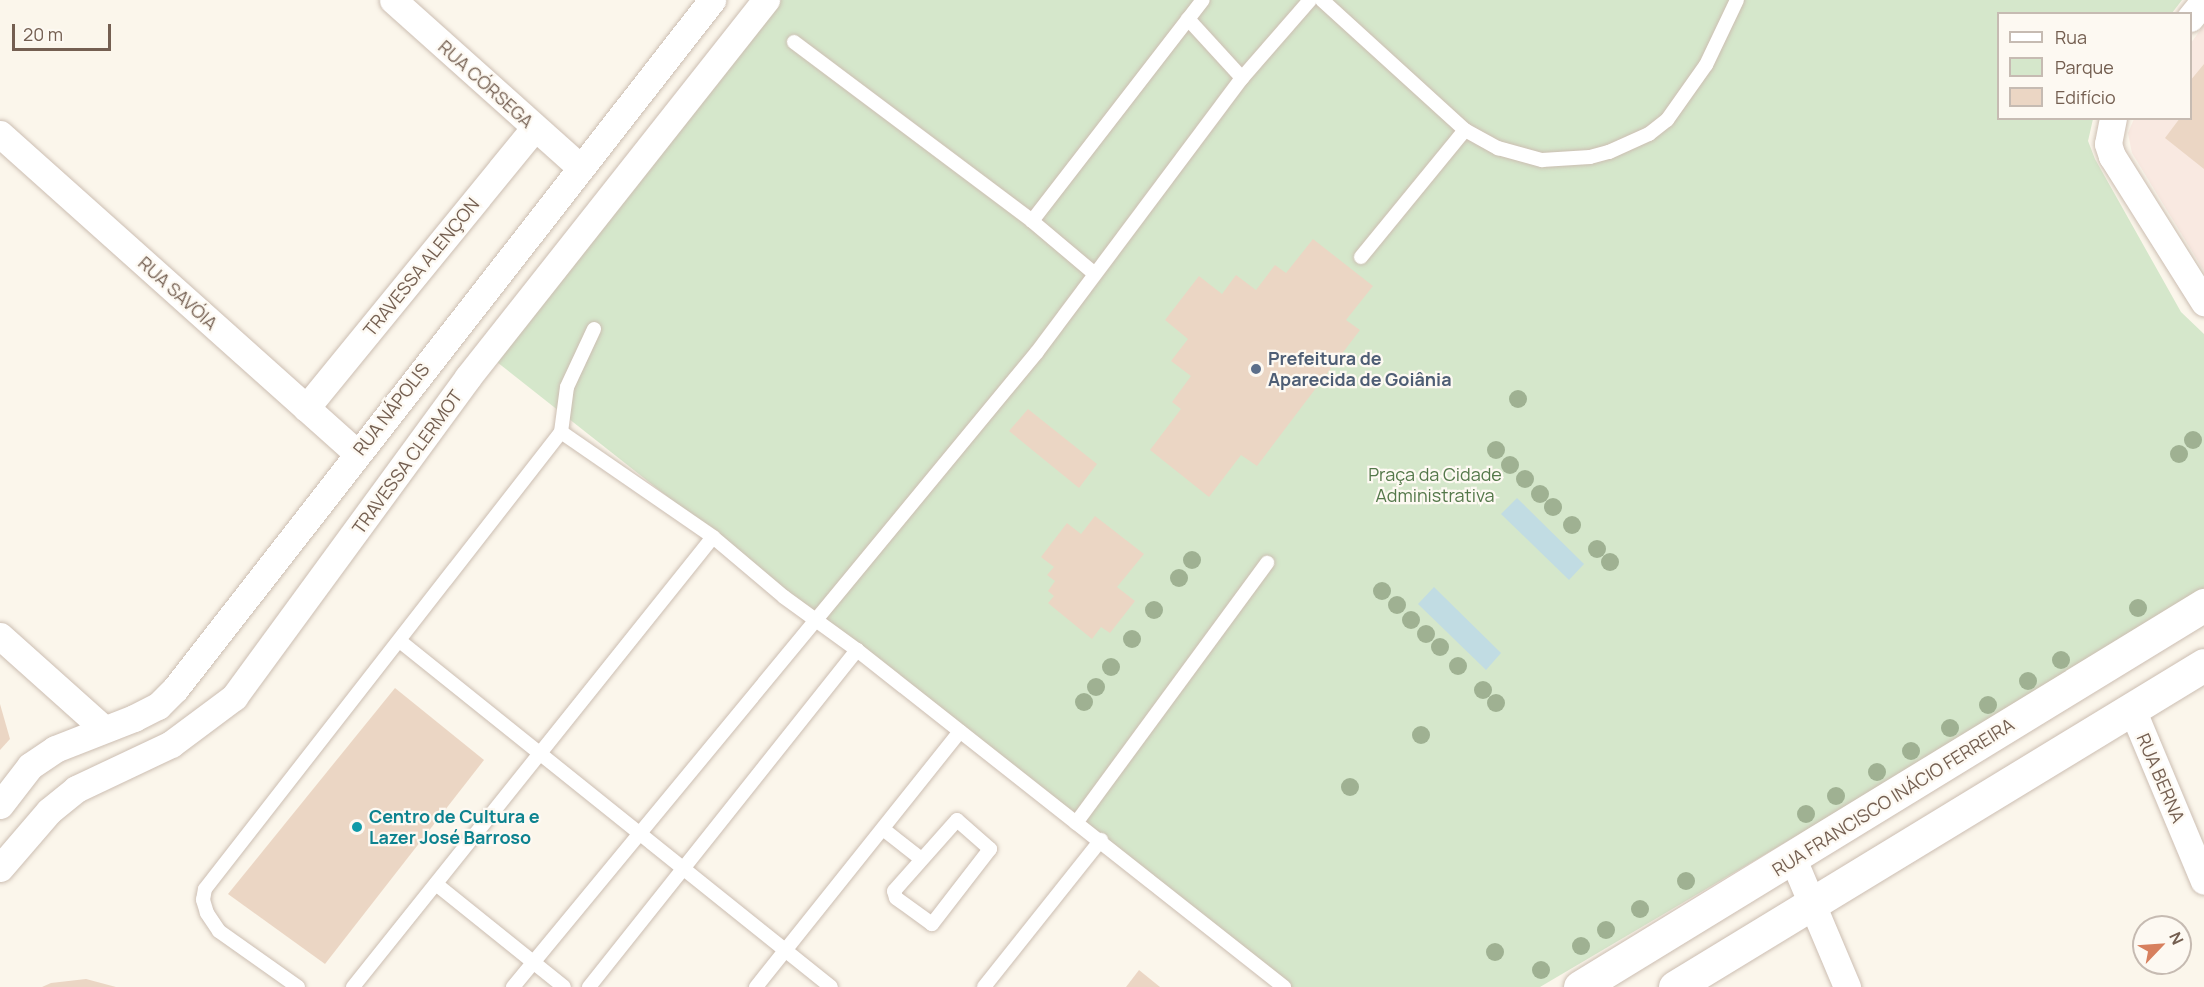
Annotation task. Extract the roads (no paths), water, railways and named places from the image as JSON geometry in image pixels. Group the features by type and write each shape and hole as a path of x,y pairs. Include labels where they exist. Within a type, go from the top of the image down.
{"street":[{"name":"RUA CÓRSEGA","path":"393,0 580,167"},
{"name":"RUA NÁPOLIS","path":"0,805 30,766 55,749 158,706 175,689 712,0"},
{"name":"TRAVESSA CLERMOT","path":"0,868 49,811 76,789 171,744 234,697 468,377 766,0"},
{"path":"2192,16 2204,1"},
{"path":"2113,120 2108,144 2112,156 2204,303"},
{"name":"TRAVESSA ALENÇON","path":"306,408 535,127"},
{"name":"RUA SAVÓIA","path":"0,134 357,453"},
{"name":"RUA FRANCISCO INÁCIO FERREIRA","path":"1581,987 1793,859 2204,604"},
{"path":"0,636 103,728"},
{"path":"1675,987 2204,665"},
{"name":"RUA BERNA","path":"2132,709 2204,881"},
{"path":"1793,859 1846,987"}],"lane":[{"path":"1032,221 1203,0"},
{"path":"513,987 638,832 818,622 1037,351 1242,78 1310,0"},
{"path":"1322,0 1465,130 1509,152 1542,160 1590,157 1628,145 1649,134 1678,107 1706,65 1737,0"},
{"path":"1188,20 1242,78"},
{"path":"794,42 1032,221 1095,274"},
{"path":"1360,256 1465,130"},
{"path":"298,987 219,931 207,913 203,900 205,889 401,642 561,432 567,387 594,329"},
{"path":"561,432 713,537 818,622 1101,840 1284,987"},
{"path":"353,987 713,537"},
{"path":"1076,823 1267,563"},
{"path":"401,642 831,987"},
{"path":"589,987 857,650"},
{"path":"756,987 960,731"},
{"path":"957,820 990,849 932,924 894,894 920,858 957,820"},
{"path":"883,828 920,858"},
{"path":"984,987 1101,840"},
{"path":"435,884 564,987"}],"water":[{"path":"1517,498 1584,564 1569,580 1501,514"},
{"path":"1434,587 1501,653 1486,670 1418,604"}],"place":[{"name":"Prefeitura de Aparecida de Goiânia","path":"1256,369"},
{"name":"Centro de Cultura e Lazer José Barroso","path":"357,827"}],"park label":[{"name":"Praça da Cidade Administrativa","path":"1435,485"}]}
